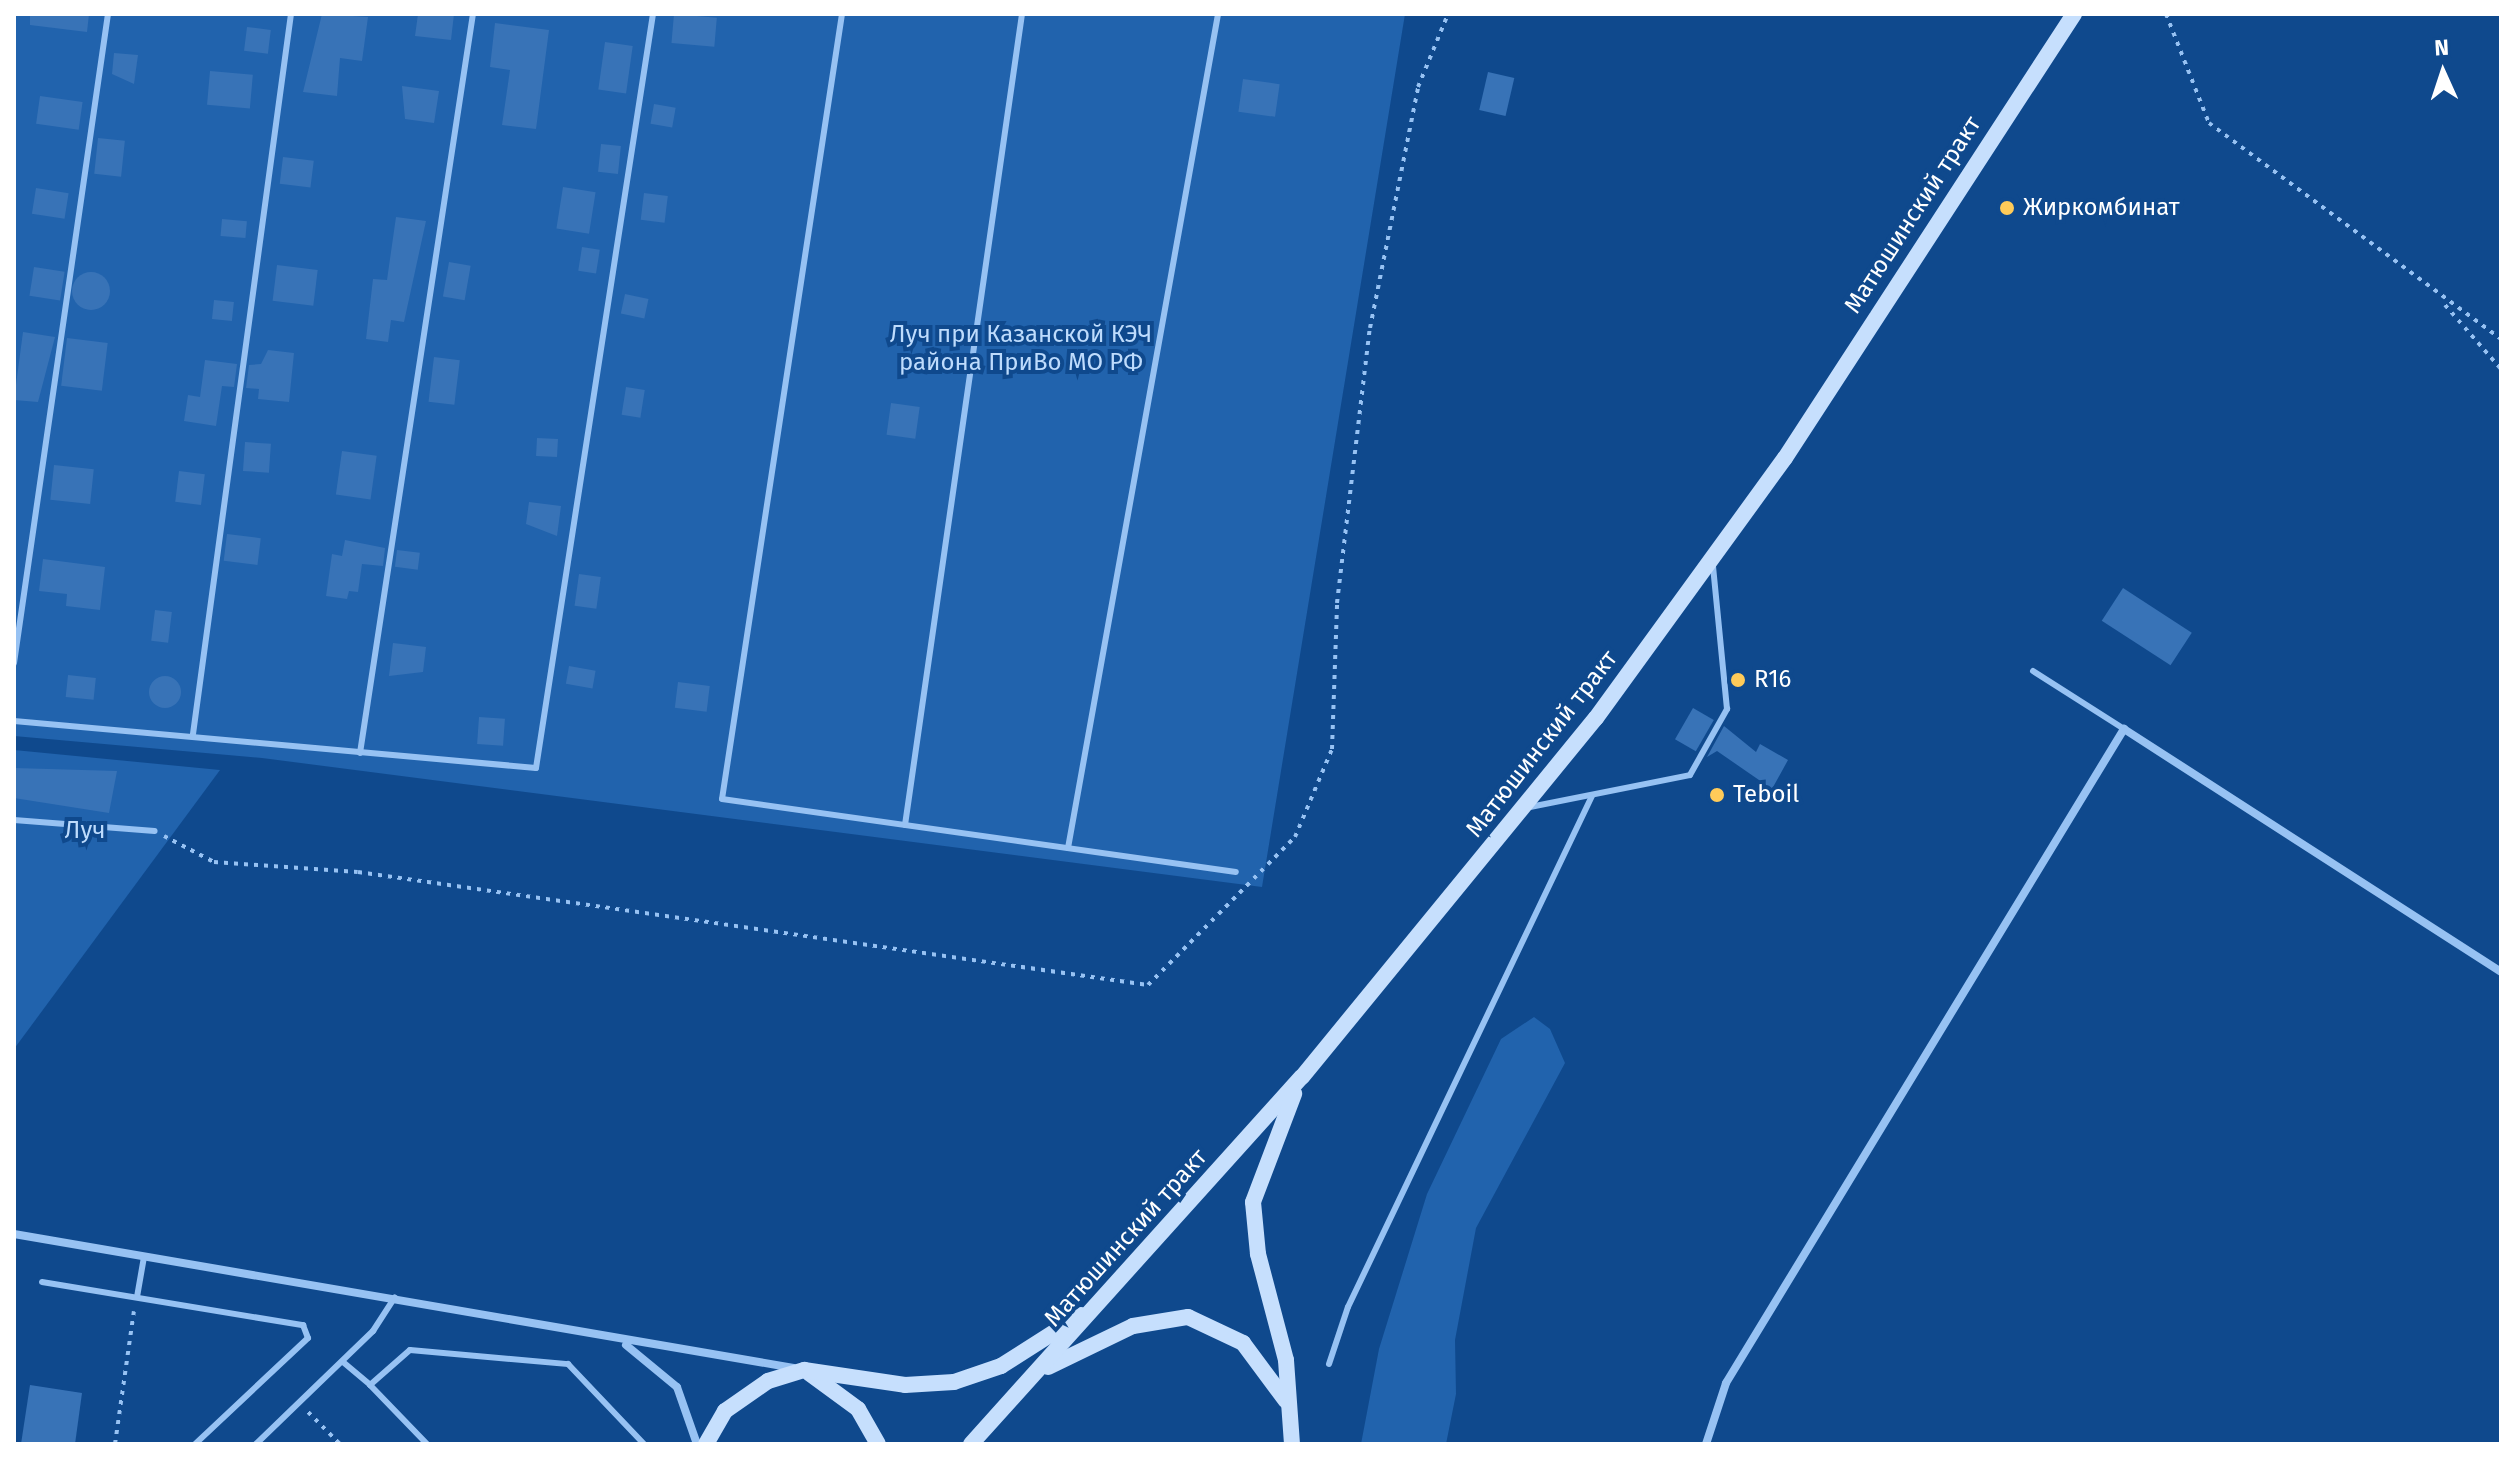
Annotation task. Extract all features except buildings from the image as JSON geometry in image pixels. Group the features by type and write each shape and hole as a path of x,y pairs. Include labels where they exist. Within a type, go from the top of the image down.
{"main road":[{"name":"Матюшинский тракт","path":"971,1444 1302,1077 1522,809 1713,562 2074,14"},
{"path":"1292,1444 1288,1404 1253,1202 1302,1077"},
{"path":"706,1444 745,1393 804,1370 905,1385 954,1382 1001,1366 1100,1303"},
{"path":"1040,1371 1133,1326 1188,1317 1243,1343 1288,1404"},
{"path":"804,1370 858,1409 878,1444"}],"street":[{"path":"1706,1444 1726,1383 2124,729 2501,972"},
{"path":"14,1235 395,1297 622,1343 804,1370"},
{"path":"622,1343 677,1387 697,1444"}],"lane":[{"path":"14,663 108,14"},
{"path":"193,734 291,14"},
{"path":"360,753 473,14"},
{"path":"14,721 193,734 360,753 536,768 653,14"},
{"path":"842,14 722,799 1236,872"},
{"path":"905,825 1022,14"},
{"path":"1068,848 1218,14"},
{"path":"1522,809 1690,775 1727,709 1713,562"},
{"path":"2033,671 2124,729"},
{"path":"1329,1364 1348,1307 1592,796"},
{"path":"14,820 155,831"},
{"path":"137,1297 144,1257"},
{"path":"42,1282 303,1325 308,1338 195,1444"},
{"path":"256,1444 343,1362 395,1297"},
{"path":"370,1385 410,1350 568,1364 644,1444"},
{"path":"343,1362 370,1385 427,1444"}],"path":[{"path":"155,831 214,862 358,872 1148,985 1295,837 1332,749 1337,603 1370,328 1414,102 1448,14"},
{"path":"2166,14 2209,123 2440,300 2501,339"},
{"path":"2440,300 2501,369"},
{"path":"115,1444 137,1297"},
{"path":"299,1403 336,1443"}],"green space":[{"name":"Луч при Казанской КЭЧ района ПриВо МО РФ","path":"14,14 1405,14 1262,887 262,758 14,736"},
{"name":"Луч","path":"14,750 220,770 14,1049"},
{"path":"1534,1017 1550,1029 1565,1063 1476,1228 1455,1340 1456,1394 1446,1444 1361,1444 1379,1349 1427,1194 1501,1039"}],"place":[{"name":"Жиркомбинат","path":"2007,208"},
{"name":"R16","path":"1738,680"},
{"name":"Teboil","path":"1717,795"}]}
